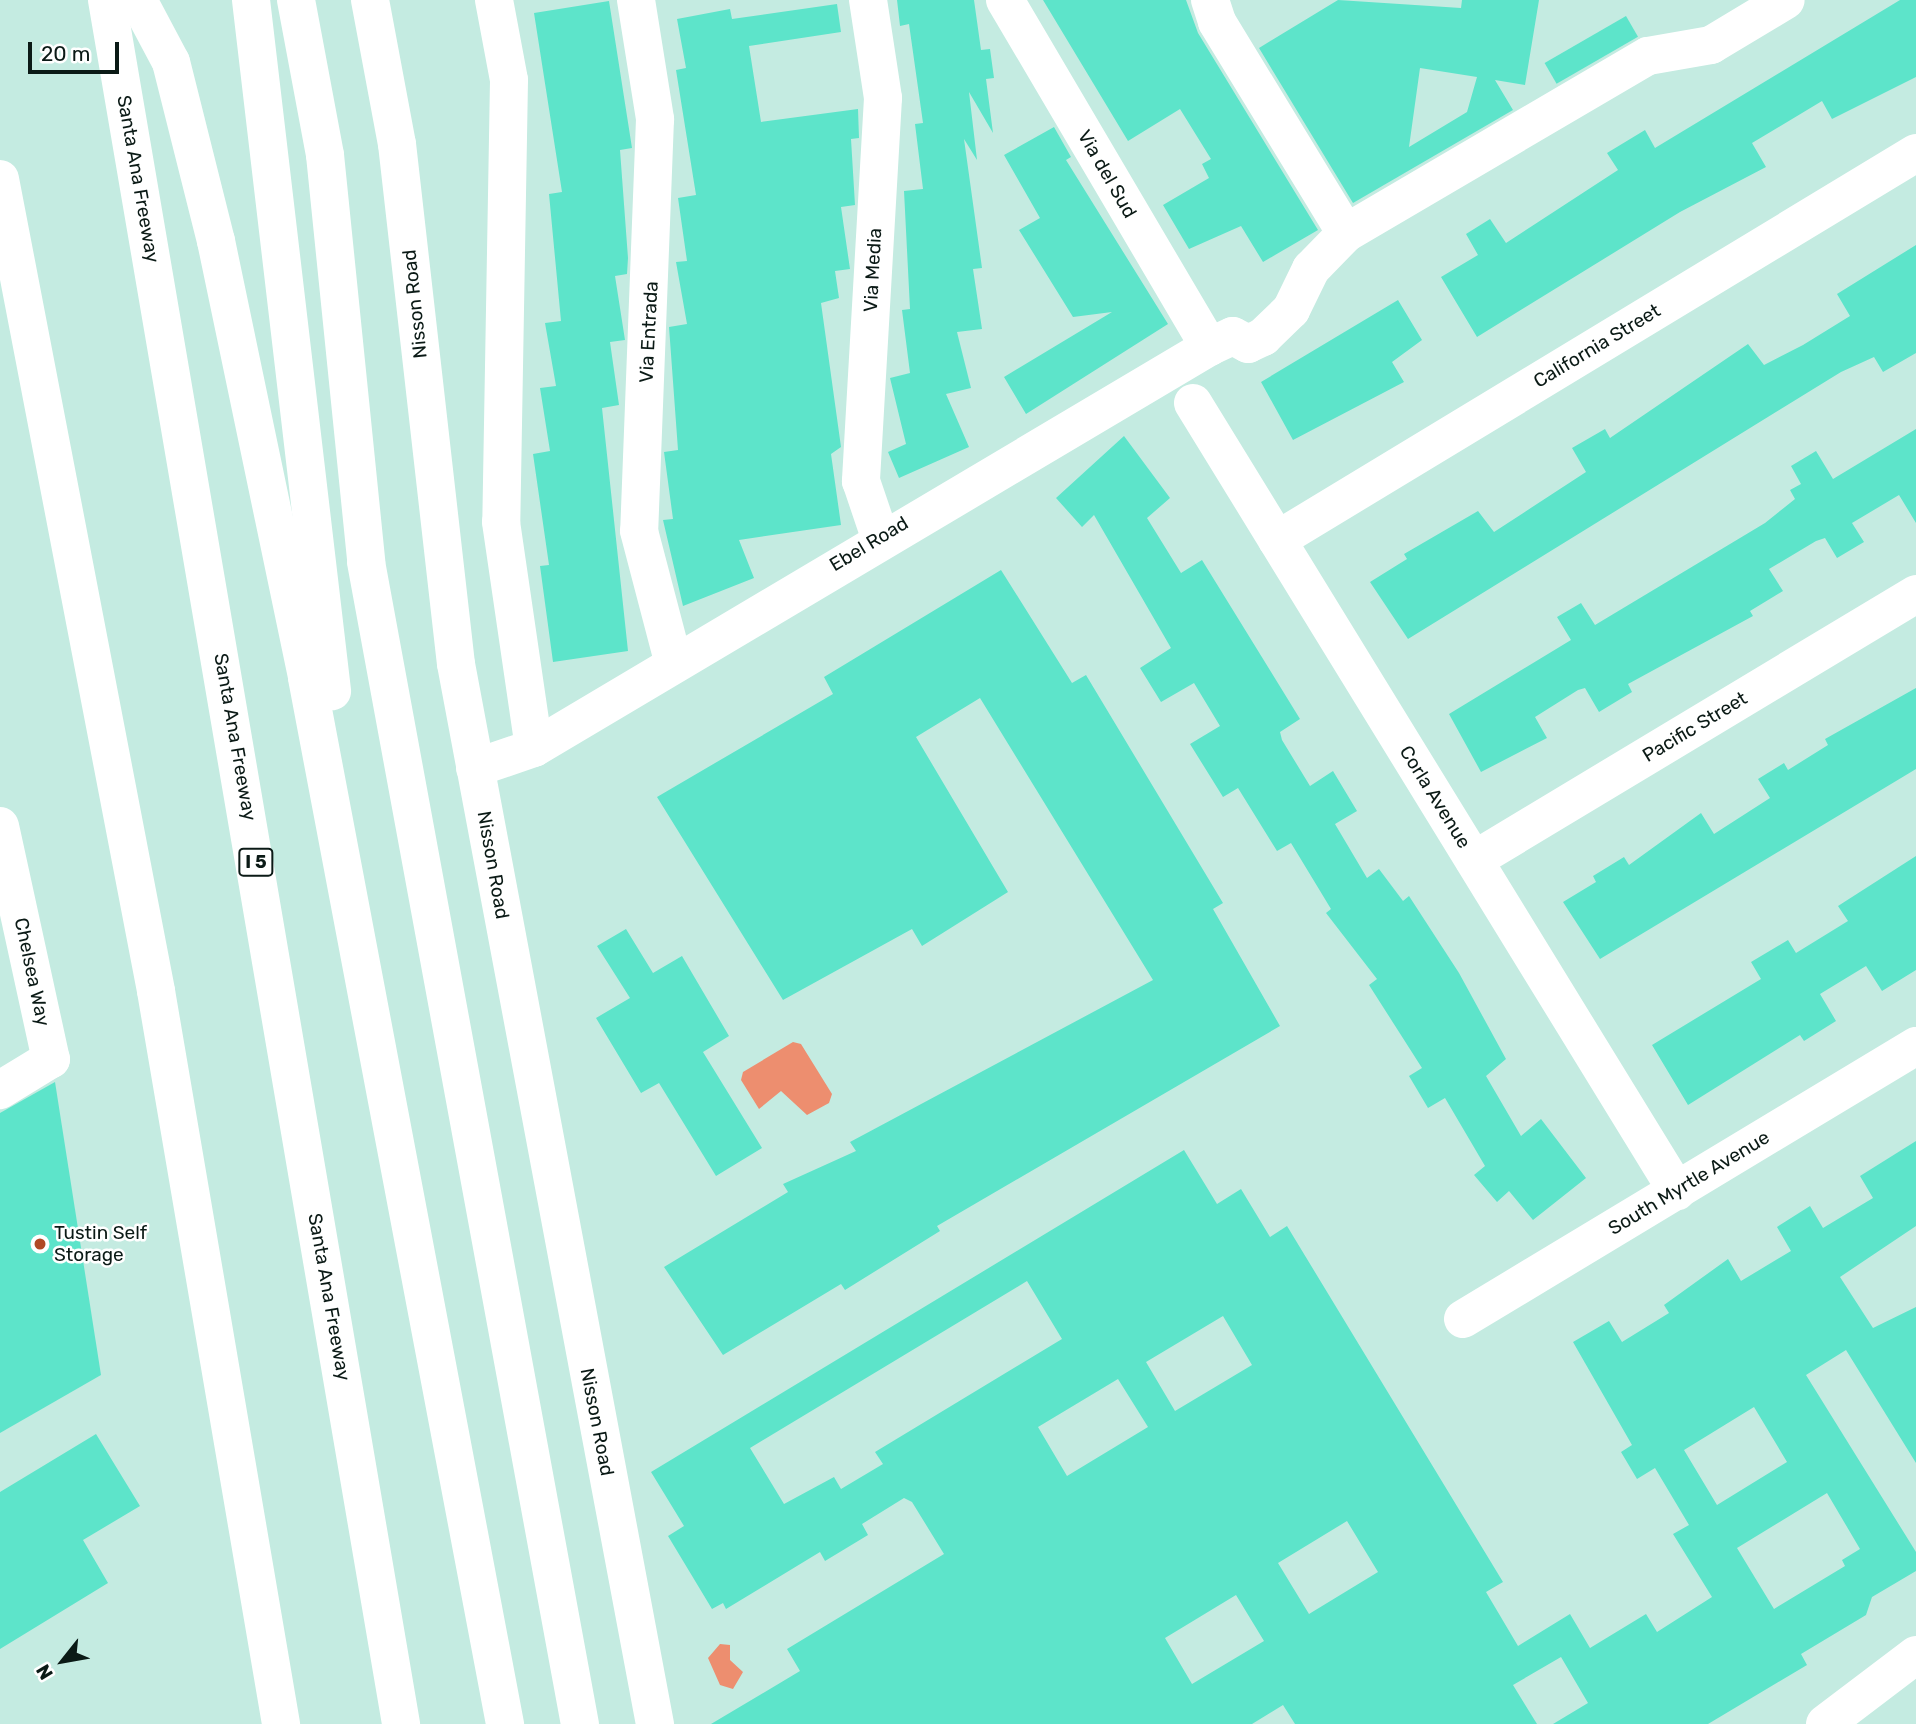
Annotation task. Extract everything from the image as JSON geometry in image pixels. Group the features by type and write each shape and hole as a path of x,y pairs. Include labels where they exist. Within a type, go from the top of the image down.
{"main road":[{"name":"Santa Ana Freeway","path":"107,0 401,1724"},
{"path":"138,0 172,62 216,241 352,912 505,1724"},
{"path":"251,0 329,662 352,912"},
{"path":"296,0 325,155 366,562 580,1724"},
{"name":"Nisson Road","path":"370,0 397,144 443,573 475,768 654,1724"},
{"path":"494,0 509,80 501,522 534,748"},
{"name":"Via Entrada","path":"636,0 655,118 639,531 673,661"},
{"name":"Via Media","path":"868,0 883,98 861,481 880,537"},
{"name":"Via del Sud","path":"1004,0 1209,348"},
{"path":"1210,0 1217,22 1346,233 1648,56 1711,45 1786,0"},
{"name":"California Street","path":"1277,540 1916,153"},
{"path":"0,179 156,991 281,1724"},
{"name":"Ebel Road","path":"475,768 534,748 880,537 1209,348 1233,336 1248,344 1263,337 1291,310 1311,269 1346,233"},
{"name":"Corla Avenue","path":"1193,403 1677,1191"},
{"name":"Pacific Street","path":"1474,860 1916,594"},
{"name":"Chelsea Way","path":"0,827 16,976 51,1059 0,1090"},
{"name":"South Myrtle Avenue","path":"1463,1319 1916,1046"},
{"path":"1834,1721 1916,1656"}],"shaded area":[{"path":"793,1042 801,1044 832,1094 829,1103 807,1115 781,1091 759,1109 741,1080 743,1072"},
{"path":"720,1644 730,1645 730,1660 743,1672 733,1689 720,1685 708,1658"}],"building":[{"path":"897,0 974,0 981,50 990,49 994,78 986,79 993,133 969,92 977,160 964,139 982,268 973,269 982,329 957,332 971,388 946,394 969,447 899,478 888,452 906,444 890,378 910,373 902,310 910,309 904,191 923,189 915,124 923,123 909,24 900,26"},
{"path":"1043,0 1186,0 1198,33 1318,230 1263,262 1241,226 1189,249 1163,205 1209,178 1202,164 1211,159 1180,109 1128,141"},
{"path":"1338,0 1461,8 1462,0 1539,0 1525,85 1495,80 1513,110 1353,203 1259,48","holes":["1420,68 1477,77 1467,112 1409,147"]},
{"path":"1900,0 1916,0 1916,77 1832,119 1822,101 1752,143 1766,167 1680,212 1477,337 1441,277 1478,255 1466,234 1490,219 1506,243 1618,170 1607,153 1645,130 1655,148"},
{"path":"609,1 632,148 620,150 627,274 615,276 625,340 610,342 619,405 602,408 628,651 553,662 540,566 549,565 533,454 550,451 540,388 556,386 545,323 561,321 549,194 562,192 534,13"},
{"path":"837,4 841,32 749,46 761,122 858,109 859,138 851,139 855,205 841,207 850,269 835,271 839,298 821,303 841,447 831,454 841,525 739,540 754,578 683,606 663,520 673,519 664,452 678,450 669,327 687,324 676,262 687,261 678,198 696,195 676,70 686,68 677,19 730,9 732,19"},
{"path":"1626,16 1638,37 1557,84 1545,63"},
{"path":"1054,127 1071,157 1066,160 1168,324 1026,414 1004,377 1112,312 1073,317 1019,230 1040,218 1004,155"},
{"path":"1916,245 1916,353 1883,372 1874,357 1841,372 1408,639 1370,582 1407,559 1404,554 1478,511 1494,532 1586,472 1572,448 1605,429 1610,438 1748,344 1764,365 1803,345 1850,316 1837,294"},
{"path":"1398,300 1422,340 1392,362 1404,382 1293,440 1261,382"},
{"path":"1916,429 1916,523 1899,495 1852,523 1864,542 1837,558 1825,538 1816,541 1769,569 1783,591 1750,611 1753,616 1628,684 1632,692 1599,712 1585,688 1578,690 1535,717 1547,738 1481,772 1449,714 1571,640 1557,617 1581,603 1595,625 1765,523 1795,499 1790,490 1801,484 1791,466 1816,451 1833,479"},
{"path":"1124,436 1170,498 1147,518 1181,573 1202,560 1300,719 1280,732 1282,740 1310,786 1333,771 1357,811 1335,824 1367,878 1379,869 1403,901 1409,896 1459,973 1506,1059 1486,1076 1521,1136 1541,1119 1586,1178 1533,1220 1509,1191 1497,1202 1474,1175 1485,1166 1445,1098 1428,1108 1409,1076 1422,1068 1369,985 1377,979 1326,913 1331,909 1291,843 1277,851 1238,788 1223,797 1190,744 1220,726 1194,683 1161,702 1140,668 1171,648 1094,515 1082,527 1056,498"},
{"path":"1001,570 1072,683 1086,675 1223,903 1213,909 1280,1026 937,1226 940,1231 845,1290 841,1284 723,1355 664,1267 788,1192 783,1184 856,1151 850,1142 1153,980 980,698 916,737 1008,892 922,946 912,929 783,1000 657,797 833,694 824,677"},
{"path":"1916,688 1916,769 1600,959 1563,902 1596,882 1593,876 1624,857 1629,865 1701,813 1714,834 1770,798 1758,779 1784,763 1788,770 1828,745 1825,739"},
{"path":"1916,856 1916,970 1882,991 1866,966 1820,994 1836,1021 1804,1041 1800,1035 1688,1105 1652,1045 1761,979 1751,962 1788,940 1796,953 1848,921 1838,906"},
{"path":"626,929 653,973 682,956 729,1036 703,1052 762,1148 716,1176 659,1083 641,1093 596,1018 630,998 597,946"},
{"name":"Tustin Self Storage","path":"55,1082 101,1375 0,1433 0,1113"},
{"path":"1916,1141 1916,1226 1840,1277 1873,1328 1916,1307 1916,1463 1846,1350 1806,1375 1916,1552 1916,1571 1872,1597 1866,1615 1801,1654 1807,1665 1708,1724 1553,1724 1588,1703 1561,1657 1513,1685 1537,1724 1295,1724 1283,1705 1252,1724 711,1724 800,1671 787,1649 944,1554 912,1502 904,1498 862,1524 868,1535 825,1561 820,1552 726,1609 723,1603 712,1609 668,1536 684,1526 651,1472 1184,1150 1217,1204 1241,1189 1270,1237 1287,1226 1503,1582 1486,1592 1518,1646 1570,1614 1590,1648 1646,1614 1657,1632 1712,1597 1673,1534 1689,1525 1655,1468 1637,1479 1621,1452 1632,1445 1573,1342 1609,1321 1622,1342 1669,1313 1664,1305 1728,1259 1741,1281 1791,1251 1777,1227 1810,1206 1823,1228 1873,1198 1860,1176","holes":["1027,1281 1062,1339 875,1452 883,1464 841,1489 834,1477 784,1504 750,1448","1223,1316 1252,1365 1175,1411 1146,1362","1118,1379 1148,1427 1067,1476 1038,1427","1754,1407 1787,1462 1717,1505 1684,1450","1827,1493 1860,1549 1842,1560 1845,1566 1774,1609 1737,1548","1347,1521 1378,1572 1309,1614 1278,1563","1236,1595 1264,1641 1192,1684 1165,1638"]},
{"path":"96,1434 140,1506 83,1540 108,1583 0,1649 0,1492"}],"place":[{"name":"Tustin Self Storage","path":"40,1244"}]}
